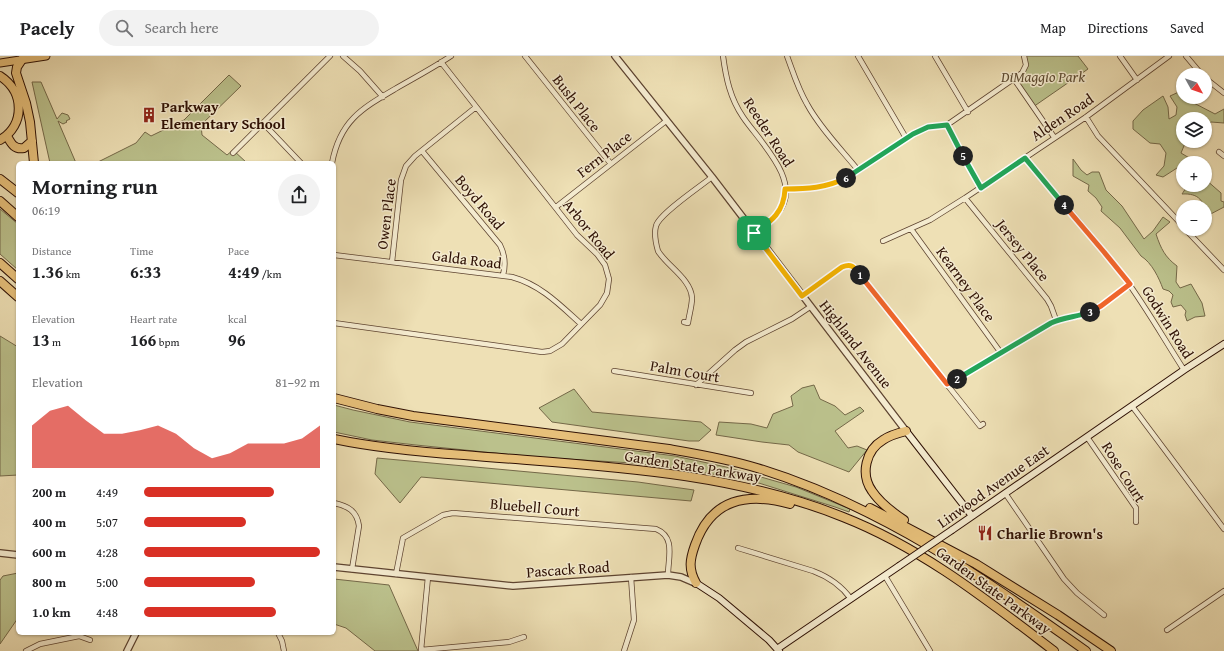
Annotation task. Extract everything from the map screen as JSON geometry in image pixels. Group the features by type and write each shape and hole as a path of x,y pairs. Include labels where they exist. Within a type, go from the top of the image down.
{"highway":[{"path":"23,58 17,66 16,73 28,112 34,161"},
{"path":"0,76 13,88 19,105 16,124 3,138 18,149 24,148 32,141"},
{"path":"0,179 16,191"},
{"path":"0,201 16,215"},
{"path":"0,263 16,277"},
{"path":"0,281 16,295"},
{"name":"Garden State Parkway","path":"336,399 371,408 413,416 669,449 704,455 780,472 855,501 891,518 976,564 1052,611 1111,651"},
{"path":"906,431 884,439 873,449 868,458 866,467 866,477 869,487 880,501 898,516 976,564"},
{"name":"Garden State Parkway","path":"336,439 401,450 620,469 702,479 775,494 844,517 900,543 942,568 988,600 1054,651"},
{"name":"Garden State Parkway","path":"758,468 847,503 921,541 1004,592 1086,651"},
{"path":"696,583 690,570 690,562 699,534 710,516 721,507 733,502 747,499 772,500 844,517"}],"main road":[{"path":"0,63 23,58 46,56"},
{"name":"Linwood Avenue East","path":"778,650 1224,344"},
{"name":"Highland Avenue","path":"906,431 972,516"},
{"name":"Pascack Road","path":"696,583 719,598 759,631 778,650"}],"street":[{"path":"233,153 330,56"},
{"path":"343,56 360,71 383,96"},
{"path":"333,161 338,142 350,122 363,109 451,56"},
{"name":"Bush Place","path":"525,56 611,164"},
{"name":"Highland Avenue","path":"615,56 712,177 906,431"},
{"name":"Reeder Road","path":"723,56 728,85 736,106 778,164 782,172 785,189 784,200 778,214 754,233"},
{"path":"787,56 797,83 814,117 858,170"},
{"path":"858,56 906,138"},
{"path":"935,56 968,112"},
{"path":"785,189 806,189 826,186 847,178 906,138 928,127 947,125 1014,79 1025,69 1026,60 1024,56"},
{"path":"1120,56 1137,80"},
{"name":"Alden Road","path":"883,241 930,220 966,198 1054,137 1086,117 1170,56"},
{"path":"1186,56 1196,68"},
{"name":"Arbor Road","path":"336,323 535,352 550,351 562,344 604,300 608,286 608,272 601,259 578,235 441,62"},
{"path":"1014,79 1054,137"},
{"path":"1212,84 1224,93"},
{"name":"Owen Place","path":"392,262 401,180 406,166 476,107"},
{"path":"1086,117 1098,136 1176,219"},
{"name":"Fern Place","path":"556,207 666,120"},
{"path":"263,123 299,161"},
{"path":"947,125 981,188"},
{"name":"Boyd Road","path":"422,151 500,245 505,257 503,275"},
{"path":"1219,152 1224,156"},
{"name":"Godwin Road","path":"1025,158 1130,284 1184,370"},
{"path":"684,322 688,323 691,294 686,283 658,251 656,246 656,226 662,216 712,177"},
{"name":"Jersey Place","path":"966,198 1047,299 1052,306 1056,320"},
{"name":"Kearney Place","path":"911,229 1001,353"},
{"path":"1192,236 1224,270"},
{"name":"Galda Road","path":"336,255 503,275 521,279 541,289 581,324"},
{"path":"802,296 842,267 849,265 855,269 980,426 983,424"},
{"path":"947,384 1056,320 1077,316 1093,310 1130,284"},
{"path":"696,385 746,342 792,319 810,307"},
{"name":"Palm Court","path":"614,371 751,394"},
{"path":"1132,406 1224,529"},
{"name":"Rose Court","path":"1087,437 1136,508 1136,522"},
{"path":"1005,493 1064,579 1077,593 1104,615"},
{"path":"336,504 350,508 354,512 358,521 352,569"},
{"name":"Bluebell Court","path":"396,574 403,538 443,515 453,513 656,529 664,533 668,542 670,553 668,575"},
{"path":"738,548 825,575 840,586 851,599"},
{"path":"0,553 16,555"},
{"name":"Pascack Road","path":"336,567 513,586 668,575 681,577 696,583"},
{"path":"885,576 930,651"},
{"path":"428,577 421,650 509,642 524,637"},
{"path":"624,651 634,620 631,577"},
{"path":"1167,630 1224,591"},
{"path":"127,651 135,635"},
{"path":"279,635 284,651"},
{"path":"26,651 40,644 79,636 90,640"}],"green space":[{"name":"DiMaggio Park","path":"1024,56 1078,56 1088,69 1033,107 1014,79 1025,69"},
{"path":"229,75 241,86 201,125 202,135 227,155 233,150 245,161 100,161 136,143 145,132 151,136 184,120"},
{"path":"32,82 41,82 57,119 62,113 68,115 70,119 63,124 58,121 75,161 50,161"},
{"path":"1176,93 1176,104 1196,104 1211,112 1176,112 1177,107 1170,96"},
{"path":"1163,96 1168,107 1169,119 1176,115 1176,148 1183,148 1181,153 1186,156 1176,156 1176,169 1163,177 1156,175 1164,166 1166,153 1160,144 1150,143 1133,129 1133,121 1143,110"},
{"path":"1224,109 1224,123 1212,122 1212,112 1215,114"},
{"path":"1073,159 1081,170 1087,175 1092,172 1099,172 1106,190 1122,206 1144,239 1153,231 1163,217 1170,222 1156,234 1166,256 1177,266 1176,282 1180,288 1191,284 1202,303 1205,316 1195,317 1187,321 1185,315 1186,311 1181,305 1173,307 1171,302 1173,295 1169,291 1163,289 1152,267 1141,256 1120,228 1101,211 1102,207 1096,198 1088,191 1089,185 1073,176"},
{"path":"1212,185 1221,193 1221,201 1224,202 1224,207 1212,213 1212,200 1201,200 1193,195 1182,194 1183,192 1212,192"},
{"path":"0,209 16,222 16,268 0,254"},
{"path":"0,336 16,346 16,475 0,476"},
{"path":"814,385 820,399 835,406 845,415 860,407 864,411 835,431 848,448 857,446 867,450 849,472 798,452 789,445 716,435 719,422 751,424 767,428 773,414 793,406 791,396 802,388"},
{"path":"574,389 592,412 701,422 711,430 699,441 689,441 552,422 539,408"},
{"path":"336,406 410,422 675,456 726,467 796,487 850,509 849,512 746,479 672,468 632,463 533,457 372,440 336,432"},
{"path":"377,458 638,482 694,490 691,501 421,477 400,503 375,474"},
{"path":"16,573 16,621 0,644 0,580 3,576"},
{"path":"336,579 389,585 418,651 375,651 346,628 336,625"}],"place":[{"name":"Parkway Elementary School","path":"149,115"},
{"name":"Charlie Brown's","path":"985,533"}],"route":[{"path":"947,125 981,188 1025,158 1130,284 1101,306 1085,314 1060,319 1051,323 947,384 852,266 848,265 842,267 802,296 754,233 778,214 784,200 785,189 817,188 836,183 847,178 913,134 928,127 947,125"}]}
